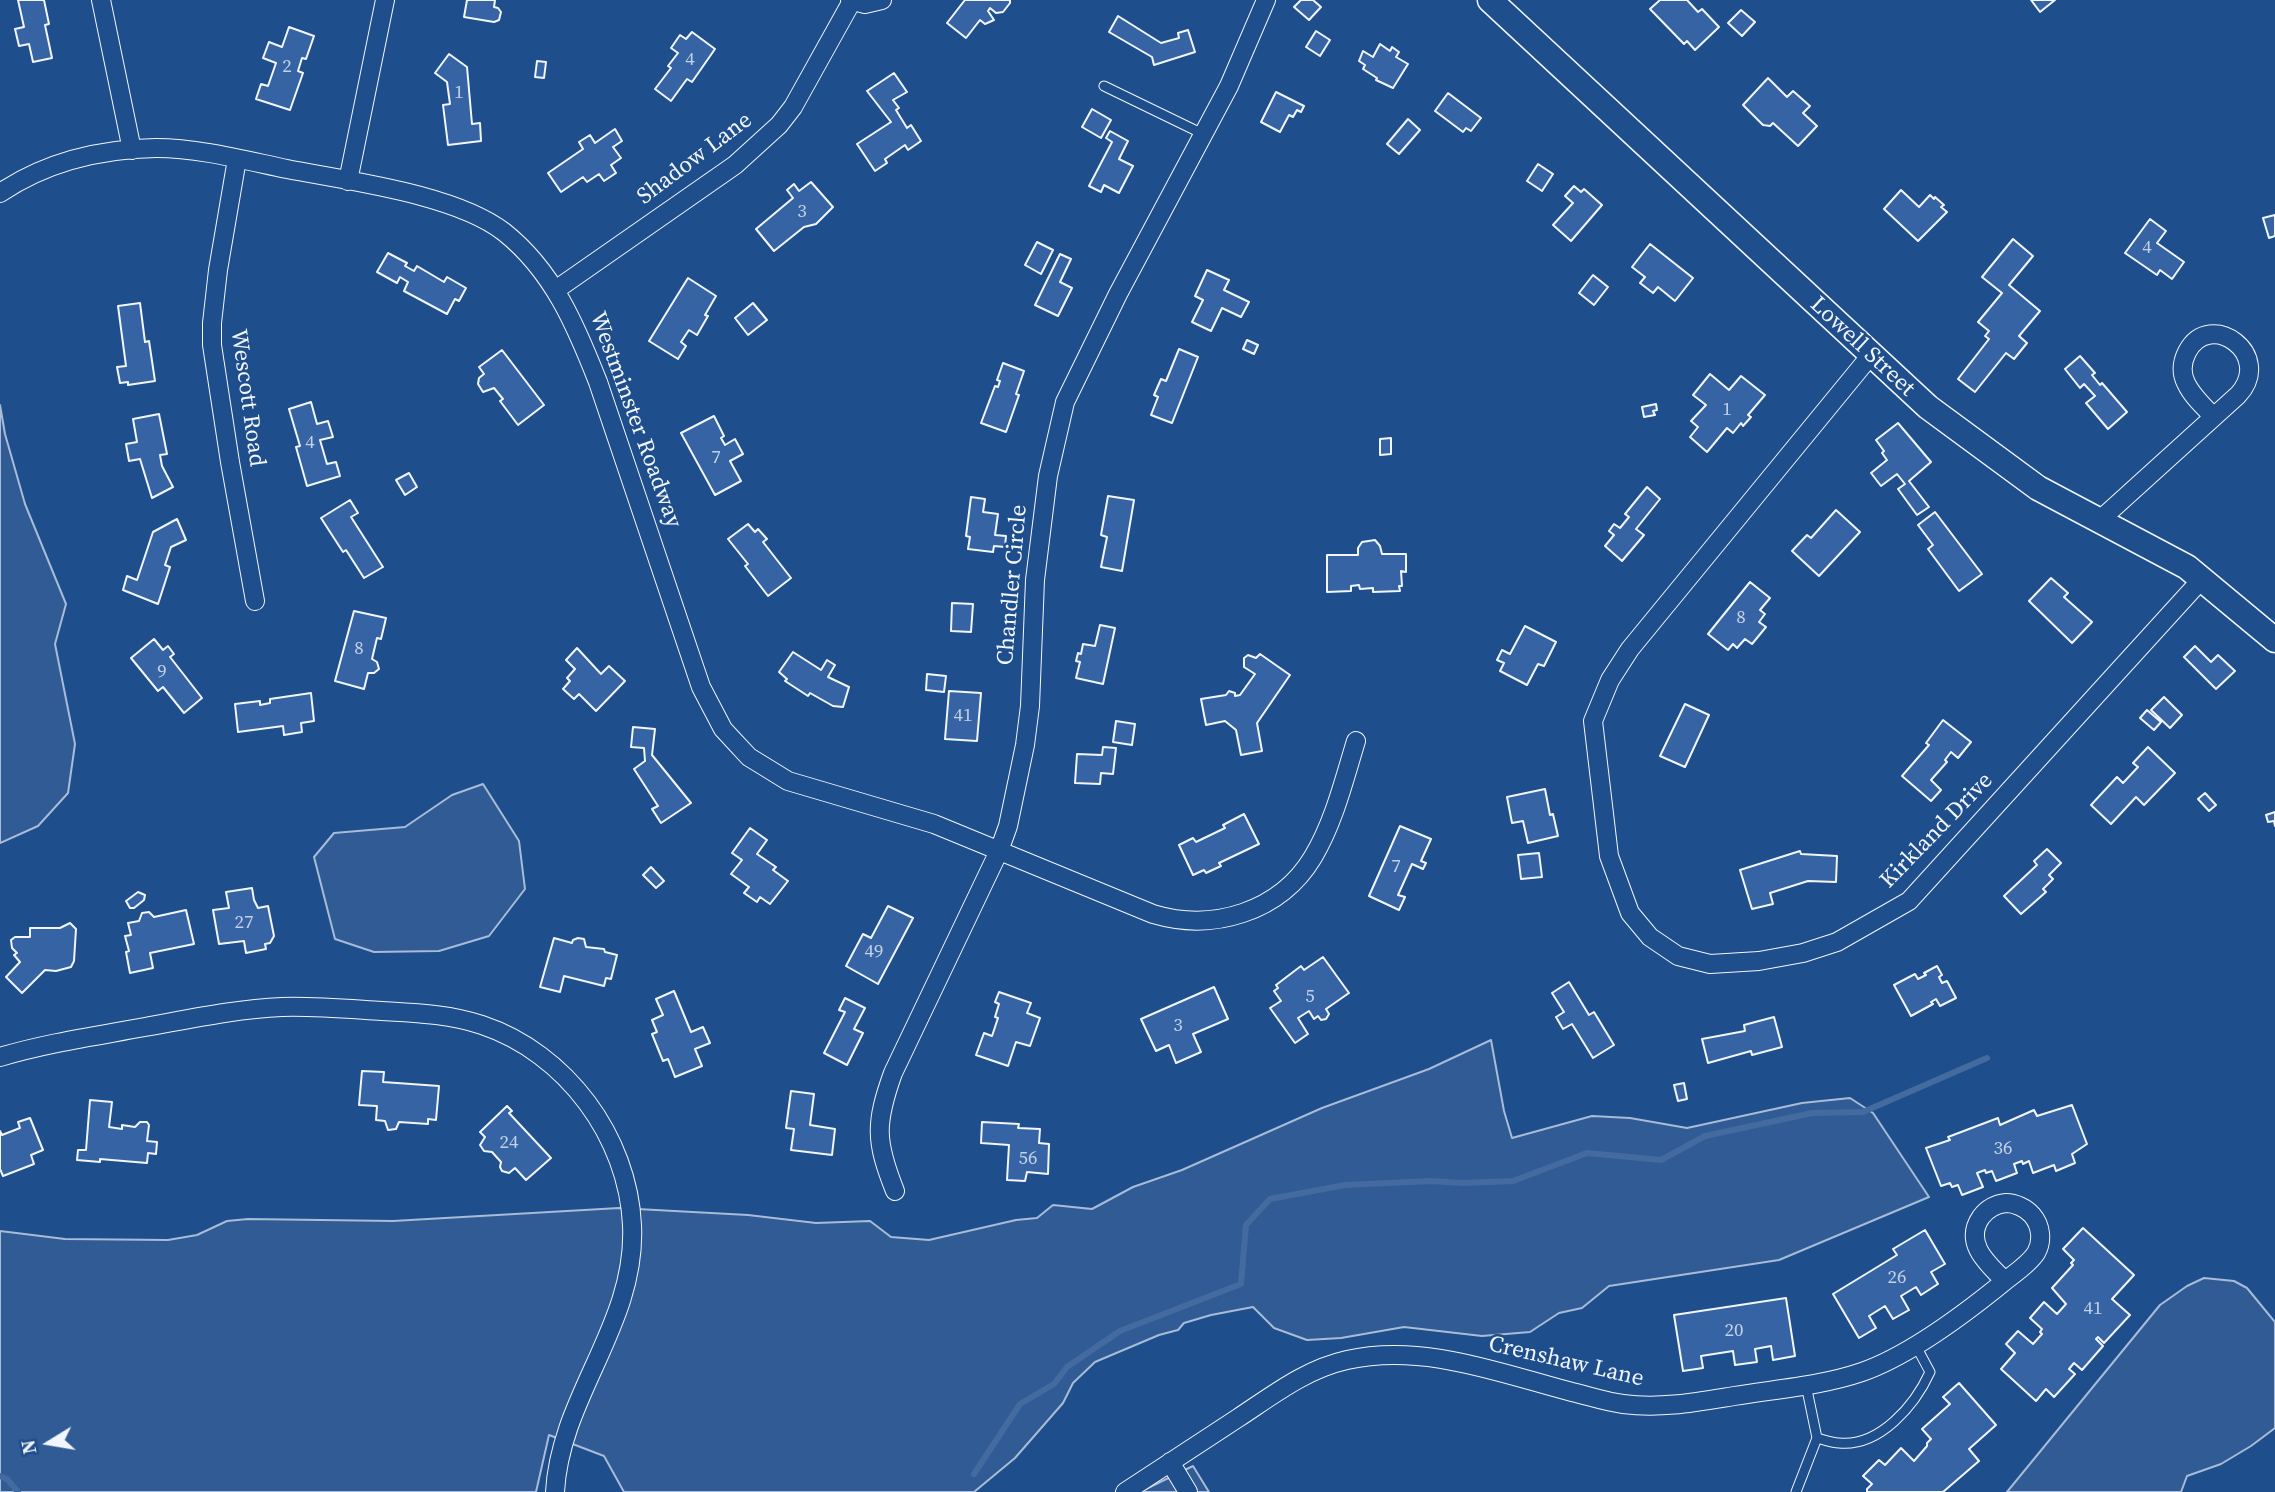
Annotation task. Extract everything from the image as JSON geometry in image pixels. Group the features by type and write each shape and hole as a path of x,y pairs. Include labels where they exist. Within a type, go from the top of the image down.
{"main road":[{"name":"Lowell Street","path":"1490,0 1928,407 2038,488 2187,567 2275,640"}],"street":[{"path":"101,0 132,150"},
{"path":"348,181 385,0"},
{"name":"Shadow Lane","path":"557,289 735,165 765,138 793,107 851,1 865,4 882,0"},
{"name":"Chandler Circle","path":"895,1191 880,1146 881,1108 893,1073 999,851 1008,826 1025,745 1030,706 1035,580 1048,476 1065,402 1118,294 1229,86 1266,0"},
{"name":"Westminster Roadway","path":"0,193 58,164 99,154 132,150 185,150 442,202 502,230 520,246 557,289 581,338 701,687 723,729 749,757 788,781 934,824 1134,907 1162,916 1199,921 1235,916 1253,910 1277,896 1297,877 1309,863 1325,834 1356,741"},
{"name":"Wescott Road","path":"237,159 218,270 212,345 255,601"},
{"path":"2100,520 2214,417 2243,390 2251,370 2248,356 2241,344 2222,335 2208,335 2195,342 2186,354 2182,369 2190,390 2214,417"},
{"name":"Kirkland Drive","path":"1871,355 1630,649 1610,680 1594,722 1609,856 1630,913 1650,937 1678,956 1710,964 1759,961 1803,953 1837,942 1909,901 2202,579"},
{"path":"0,1057 57,1043 213,1014 279,1007 309,1007 452,1017 483,1025 511,1038 562,1073 603,1125 618,1156 632,1223 632,1256 625,1294 561,1448 555,1492"},
{"name":"Crenshaw Lane","path":"1125,1492 1302,1376 1346,1360 1386,1355 1423,1355 1620,1404 1651,1407 1688,1404 1806,1385 1879,1366 1961,1315 2005,1281"},
{"path":"1170,1462 1188,1492"}],"lane":[{"path":"1104,86 1203,134"},
{"path":"1817,1438 1840,1444 1858,1441 1879,1432 1902,1417 1922,1389 1930,1372 1915,1344"},
{"path":"1796,1492 1817,1438 1806,1385"}],"shaded area":[{"path":"0,405 5,434 25,504 66,604 55,644 75,744 68,793 38,826 0,843"},
{"path":"483,784 519,841 525,889 489,936 439,951 374,952 335,939 314,857 334,833 405,827 452,795"},
{"path":"1491,1040 1504,1111 1512,1138 1592,1116 1630,1118 1687,1128 1802,1103 1850,1098 1873,1113 1929,1197 1779,1260 1609,1286 1582,1308 1559,1313 1530,1332 1482,1336 1404,1327 1341,1338 1307,1340 1274,1328 1253,1307 1184,1323 1178,1330 1159,1335 1095,1362 1073,1383 1063,1403 1015,1458 974,1492 624,1492 604,1456 549,1435 536,1492 0,1492 0,1231 65,1239 168,1240 197,1235 227,1221 248,1219 393,1221 619,1208 748,1215 816,1223 870,1221 891,1237 929,1240 1016,1220 1037,1218 1053,1205 1092,1209 1133,1187 1182,1170 1322,1108 1429,1069"},
{"path":"2204,1278 2234,1281 2247,1288 2275,1322 2275,1428 2221,1464 2187,1476 2181,1492 2007,1492 2160,1305"},
{"path":"1193,1466 1209,1492 1140,1492"}],"building":[{"path":"18,0 44,0 49,24 45,25 52,58 33,62 29,44 19,46 15,29 24,27"},
{"path":"467,0 495,0 494,7 501,12 499,20 494,22 464,17"},
{"path":"965,0 1010,0 1010,3 1003,12 996,13 990,8 988,11 994,20 985,24 980,20 966,38 947,23"},
{"path":"1301,0 1313,0 1321,7 1309,20 1294,7"},
{"path":"1660,0 1687,0 1698,12 1702,9 1719,27 1695,50 1687,41 1684,44 1650,9"},
{"path":"2031,0 2055,0 2040,12"},
{"path":"1741,10 1755,22 1742,36 1728,23"},
{"path":"1118,16 1161,43 1179,38 1178,33 1188,30 1195,52 1154,65 1152,57 1109,32"},
{"path":"289,27 314,36 306,59 302,58 298,71 303,73 290,110 256,99 261,84 268,86 276,63 263,58 269,42 282,47"},
{"path":"1316,31 1330,40 1320,56 1306,47"},
{"path":"692,32 715,49 692,82 687,79 671,101 655,89 671,68 668,66 678,53 671,48 680,35 686,39"},
{"path":"1380,44 1390,51 1392,47 1399,52 1396,57 1408,64 1393,88 1376,80 1377,78 1363,69 1365,65 1359,61 1363,51 1373,57"},
{"path":"449,54 467,67 472,124 480,123 481,141 448,145 443,105 450,104 447,82 435,73"},
{"path":"537,61 546,62 544,78 535,77"},
{"path":"894,73 907,92 893,100 899,108 896,110 907,128 911,125 921,141 908,150 905,145 885,159 887,163 875,171 857,144 891,122 867,91"},
{"path":"1768,78 1787,97 1793,91 1810,106 1803,113 1817,126 1798,146 1773,123 1770,126 1763,125 1743,105"},
{"path":"1276,92 1304,106 1301,112 1297,110 1293,117 1289,115 1280,132 1261,122"},
{"path":"1448,93 1481,118 1471,131 1466,128 1463,132 1435,111"},
{"path":"1092,109 1111,120 1101,138 1082,127"},
{"path":"1408,119 1420,130 1399,154 1387,144"},
{"path":"615,129 622,141 613,147 621,158 611,165 616,173 604,181 599,174 587,182 583,177 561,192 548,173 583,149 579,142 590,135 595,143"},
{"path":"1110,131 1128,141 1119,159 1133,166 1119,193 1104,185 1101,192 1089,186 1112,142 1106,138"},
{"path":"1538,164 1553,174 1542,191 1527,181"},
{"path":"811,182 833,207 816,224 804,227 774,251 756,229 793,198 787,190 794,184 799,191"},
{"path":"1574,186 1581,192 1584,189 1602,205 1571,241 1553,225 1573,203 1565,196"},
{"path":"1901,190 1919,207 1930,195 1934,199 1935,197 1947,212 1918,241 1884,209"},
{"path":"2275,215 2275,236 2269,238 2263,218"},
{"path":"2150,219 2166,231 2157,243 2184,262 2172,279 2160,270 2157,275 2125,253"},
{"path":"2013,239 2033,256 2009,285 2040,311 2019,336 2027,343 2014,359 2006,353 1975,392 1958,379 1989,339 1985,336 1989,331 1978,322 2002,293 1982,277"},
{"path":"1037,242 1053,250 1041,274 1025,265"},
{"path":"1650,244 1693,278 1675,301 1658,287 1653,293 1640,283 1645,277 1632,267"},
{"path":"388,253 407,263 405,266 414,271 417,266 444,282 447,277 466,288 459,301 455,299 447,314 404,291 408,282 400,277 397,283 377,272"},
{"path":"1060,254 1071,259 1060,282 1072,288 1058,316 1035,305"},
{"path":"1207,270 1229,280 1224,290 1249,302 1241,317 1222,308 1211,331 1192,322 1203,300 1195,296"},
{"path":"1593,275 1608,287 1594,305 1579,293"},
{"path":"688,278 716,296 697,335 689,330 681,342 686,346 678,359 649,341"},
{"path":"140,303 145,342 149,341 155,381 128,385 128,382 120,383 117,367 126,366 118,306"},
{"path":"753,303 767,320 748,335 735,318"},
{"path":"1247,340 1258,345 1254,354 1243,349"},
{"path":"1179,349 1198,357 1172,423 1151,415 1158,397 1154,395 1161,379 1166,381"},
{"path":"502,350 544,405 518,425 494,388 483,392 478,384 479,378 484,374 479,367"},
{"path":"2080,356 2095,373 2092,375 2100,385 2102,383 2127,412 2108,429 2086,403 2095,396 2084,384 2080,388 2065,369"},
{"path":"1003,363 1024,371 1006,432 981,423 995,386 998,387 1000,381 997,380"},
{"path":"1710,374 1729,390 1741,376 1765,395 1748,415 1751,417 1743,426 1741,423 1733,433 1727,428 1707,452 1690,437 1698,427 1691,421 1706,405 1693,395"},
{"path":"311,402 317,424 328,421 333,437 320,440 327,464 336,462 340,476 307,486 296,447 300,446 289,409"},
{"path":"1656,404 1657,410 1653,411 1655,415 1644,417 1642,407"},
{"path":"159,414 167,454 160,455 162,466 173,487 152,498 140,459 129,461 126,444 137,442 133,419"},
{"path":"714,416 724,436 721,438 725,445 735,439 743,454 730,461 741,481 715,495 681,433"},
{"path":"1898,423 1931,462 1909,481 1929,507 1917,515 1898,489 1905,484 1897,474 1881,486 1871,473 1887,460 1876,440"},
{"path":"1391,438 1391,454 1380,455 1380,439"},
{"path":"409,473 417,487 405,495 396,480"},
{"path":"1647,487 1660,499 1636,529 1644,535 1622,561 1605,546 1614,535 1609,531 1614,524 1620,528 1629,517 1625,514"},
{"path":"1108,496 1134,500 1122,571 1101,567 1107,537 1101,535"},
{"path":"971,497 985,499 983,512 998,514 995,535 1006,536 1005,547 994,546 993,552 968,549 970,537 966,536"},
{"path":"350,500 358,513 351,517 383,567 364,578 321,518"},
{"path":"1836,510 1860,532 1819,576 1792,551 1807,535 1811,538"},
{"path":"1935,512 1982,574 1959,591 1928,549 1933,545 1918,525"},
{"path":"177,519 186,540 171,547 165,565 170,567 158,604 123,590 127,576 137,580 153,532"},
{"path":"748,524 755,532 758,529 767,539 763,542 791,578 768,596 728,539"},
{"path":"1375,540 1382,554 1406,554 1406,572 1401,571 1400,591 1373,592 1373,588 1360,589 1359,585 1351,586 1351,591 1327,592 1327,555 1358,555 1362,542"},
{"path":"2051,578 2068,593 2064,597 2092,622 2072,643 2029,601"},
{"path":"1750,582 1770,598 1760,610 1765,614 1759,622 1766,627 1752,644 1745,639 1737,648 1733,644 1728,650 1708,634"},
{"path":"952,603 973,604 971,632 951,631"},
{"path":"354,611 386,618 372,659 377,662 379,669 368,673 364,689 335,681"},
{"path":"1100,625 1115,628 1103,684 1076,678 1080,662 1076,661 1078,653 1081,654 1083,644 1095,646"},
{"path":"1525,626 1556,642 1544,666 1538,664 1527,685 1500,671 1504,663 1497,660 1502,650 1510,654"},
{"path":"154,639 163,650 168,646 174,654 170,657 202,698 184,713 163,687 158,691 131,658"},
{"path":"2195,646 2211,662 2218,655 2235,671 2216,689 2184,657"},
{"path":"577,648 601,674 609,666 625,681 596,711 579,694 574,699 563,689 570,681 567,678 575,669 566,660"},
{"path":"793,652 821,670 827,660 835,665 828,677 849,687 843,707 833,706 810,693 808,696 785,681 787,679 779,672"},
{"path":"1260,654 1290,675 1257,723 1262,751 1241,755 1236,730 1225,721 1206,725 1201,699 1226,695 1229,691 1235,693 1235,696 1240,695 1255,674 1244,667 1244,658 1248,655 1256,658"},
{"path":"927,674 946,676 944,692 926,690"},
{"path":"949,691 981,693 977,741 945,739"},
{"path":"311,693 314,721 301,723 302,732 284,735 283,726 238,732 235,704 260,701 260,705 270,703 270,699"},
{"path":"2164,697 2182,715 2170,728 2151,710"},
{"path":"1685,704 1709,715 1685,767 1660,756"},
{"path":"2147,710 2161,722 2154,730 2140,718"},
{"path":"1943,720 1971,742 1958,758 1951,752 1945,760 1947,762 1931,780 1941,790 1931,801 1902,776 1929,745 1926,743"},
{"path":"1116,721 1135,724 1132,745 1113,742"},
{"path":"633,727 655,729 652,755 691,803 661,823 652,809 658,806 634,769 645,761 644,748 631,747"},
{"path":"1103,747 1116,748 1113,774 1101,773 1100,784 1075,783 1077,754 1102,755"},
{"path":"2148,747 2175,773 2144,805 2136,797 2111,824 2091,805 2117,777 2123,783 2138,767 2133,763"},
{"path":"1545,789 1550,815 1553,814 1558,836 1528,843 1523,821 1512,823 1507,797"},
{"path":"2205,793 2216,805 2209,811 2198,799"},
{"path":"2275,812 2275,826 2274,821 2268,822 2266,815"},
{"path":"1244,814 1259,844 1219,863 1221,866 1193,875 1179,845 1193,838 1196,842 1225,828 1223,825"},
{"path":"1400,826 1431,839 1421,861 1426,863 1423,869 1412,864 1398,895 1405,897 1399,910 1369,896"},
{"path":"750,828 767,840 757,854 776,867 773,870 788,881 770,904 760,897 757,902 744,893 749,887 731,874 742,860 732,853"},
{"path":"2047,849 2061,863 2049,875 2053,879 2043,889 2046,892 2021,914 2004,896 2037,865 2034,861"},
{"path":"1800,851 1801,854 1837,856 1836,882 1808,881 1770,893 1773,904 1752,909 1740,870"},
{"path":"1539,853 1542,877 1521,879 1518,855"},
{"path":"651,867 664,881 656,888 643,875"},
{"path":"252,888 258,908 268,906 274,936 270,943 265,944 266,949 246,953 244,941 219,944 213,910 229,908 226,892"},
{"path":"138,892 145,895 144,900 130,908 126,901"},
{"path":"888,906 913,918 878,984 846,966 863,934 871,938"},
{"path":"186,910 194,944 150,953 153,968 130,973 125,936 131,935 128,923 139,921 142,913 149,912 154,917"},
{"path":"70,923 76,929 74,961 71,967 56,971 45,970 22,993 6,977 20,962 14,955 17,953 12,948 11,940 15,937 30,937 30,928 60,928"},
{"path":"554,938 572,943 578,938 584,939 586,947 604,949 605,952 617,955 611,979 606,978 604,986 564,976 560,992 540,987"},
{"path":"1323,957 1349,993 1326,1009 1329,1014 1326,1019 1321,1020 1318,1016 1314,1019 1309,1011 1298,1018 1308,1034 1295,1043 1270,1008 1281,1001 1274,991 1278,988 1276,985 1301,966 1304,970"},
{"path":"1937,966 1942,975 1939,977 1942,983 1947,981 1956,998 1940,1006 1936,999 1931,1002 1933,1004 1911,1016 1894,985 1915,974 1918,979"},
{"path":"1569,982 1589,1015 1594,1012 1614,1045 1593,1058 1572,1024 1563,1029 1556,1017 1564,1012 1552,993"},
{"path":"1214,987 1228,1019 1193,1034 1201,1052 1176,1063 1169,1045 1156,1051 1141,1019"},
{"path":"674,991 691,1032 703,1027 710,1043 695,1049 702,1066 675,1077 668,1059 663,1061 652,1034 657,1032 652,1020 663,1015 656,999"},
{"path":"999,992 1031,1003 1027,1013 1040,1018 1030,1046 1016,1042 1008,1066 976,1055 984,1033 992,1036 998,1018 995,1017 999,1004 995,1002"},
{"path":"845,998 865,1008 854,1029 863,1033 847,1065 824,1053 845,1012 839,1010"},
{"path":"1774,1017 1782,1047 1752,1055 1751,1051 1708,1063 1702,1039 1745,1031 1744,1025"},
{"path":"362,1071 384,1072 383,1082 439,1086 436,1120 428,1119 428,1124 399,1122 396,1129 388,1130 385,1121 376,1120 377,1106 359,1105"},
{"path":"1684,1083 1687,1099 1678,1101 1674,1085"},
{"path":"791,1091 814,1094 810,1125 835,1129 832,1155 791,1150 794,1129 786,1128"},
{"path":"90,1100 112,1102 109,1127 122,1129 122,1125 135,1127 140,1122 147,1122 147,1141 157,1142 156,1154 148,1153 147,1163 77,1160 78,1150 86,1150"},
{"path":"2072,1105 2087,1144 2072,1154 2075,1163 2056,1171 2054,1165 2033,1173 2029,1161 2023,1164 2022,1161 2014,1164 2017,1173 1996,1181 1992,1171 1986,1173 1985,1170 1977,1173 1983,1187 1962,1195 1958,1185 1952,1187 1950,1183 1941,1186 1926,1148 1998,1118 2000,1125 2034,1110 2037,1116"},
{"path":"507,1106 512,1111 509,1113 551,1158 526,1180 515,1168 509,1173 502,1171 501,1162 492,1152 484,1151 480,1145 485,1137 480,1132"},
{"path":"30,1118 43,1150 31,1155 34,1164 3,1176 0,1169 0,1131 2,1135 20,1128 18,1122"},
{"path":"982,1122 1019,1124 1018,1128 1040,1129 1039,1143 1049,1144 1048,1174 1027,1172 1025,1181 1007,1180 1009,1145 981,1143"},
{"path":"2083,1228 2134,1275 2112,1299 2130,1315 2104,1343 2098,1337 2096,1339 2103,1346 2082,1370 2074,1363 2069,1369 2075,1374 2054,1397 2046,1389 2036,1401 2001,1369 2015,1353 2006,1344 2018,1331 2033,1344 2042,1334 2042,1329 2030,1318 2044,1302 2057,1314 2066,1304 2052,1288 2073,1265 2071,1263 2074,1260 2063,1249"},
{"path":"1925,1230 1945,1264 1931,1272 1938,1284 1921,1295 1916,1287 1901,1296 1909,1310 1893,1319 1885,1306 1869,1316 1876,1328 1859,1338 1833,1294 1897,1255 1893,1249"},
{"path":"1786,1298 1795,1356 1773,1360 1771,1346 1755,1349 1757,1362 1735,1365 1733,1351 1701,1356 1703,1368 1683,1371 1674,1315"},
{"path":"1959,1383 1996,1425 1969,1449 1979,1461 1943,1492 1867,1492 1872,1484 1863,1476 1879,1460 1885,1465 1901,1448 1914,1461 1927,1446 1931,1439 1922,1429 1950,1404 1943,1397"}],"waterway":[{"path":"974,1474 1020,1404 1054,1384 1067,1367 1120,1331 1241,1284 1246,1225 1270,1199 1345,1185 1513,1181 1587,1153 1661,1160 1705,1136 1812,1113 1863,1112 1987,1058"},
{"path":"0,1476 7,1479 18,1492"}]}
